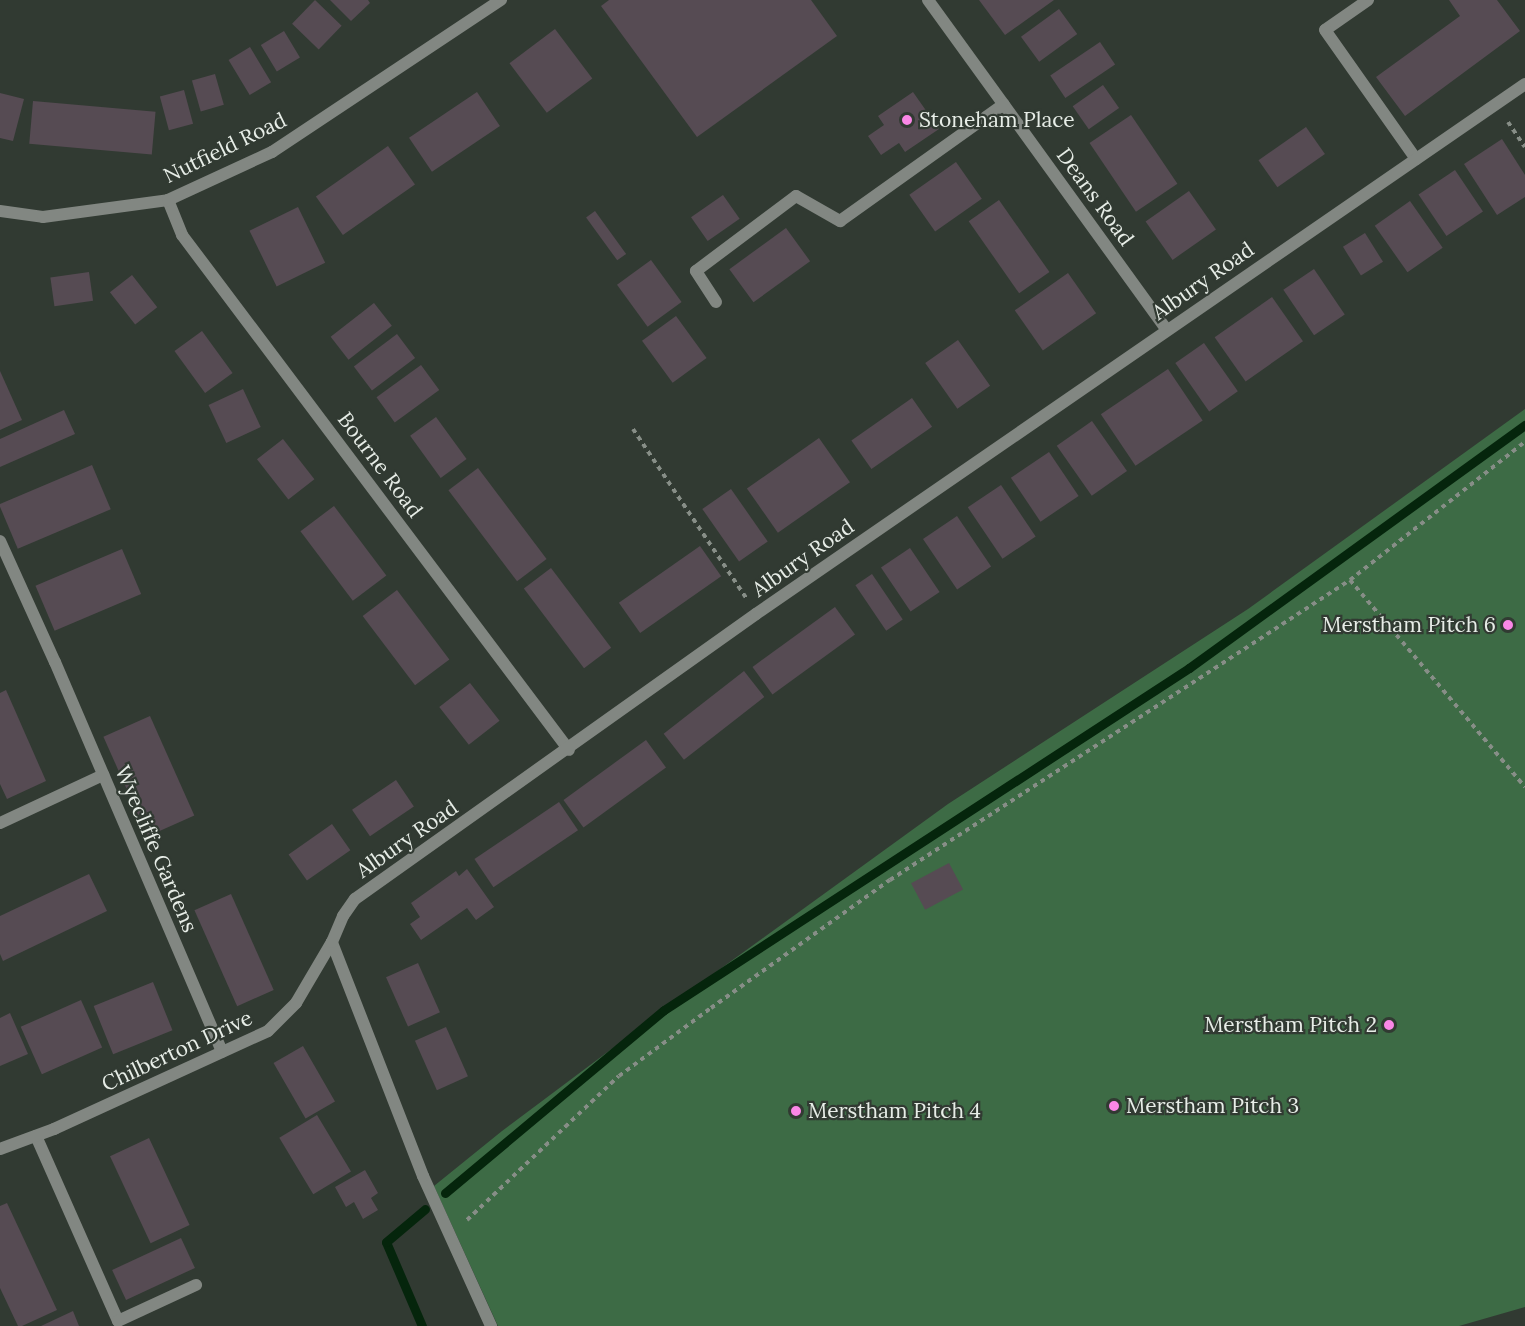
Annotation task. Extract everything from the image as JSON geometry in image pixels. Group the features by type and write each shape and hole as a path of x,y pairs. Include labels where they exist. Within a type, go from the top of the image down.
{"street":[{"name":"Nutfield Road","path":"0,211 43,217 168,200 272,152 501,0"},
{"name":"Deans Road","path":"928,0 1167,330"},
{"path":"1368,0 1324,30 1416,159"},
{"name":"Albury Road","path":"332,942 343,916 360,895 569,750 756,614 1525,84"},
{"path":"716,302 696,271 796,196 840,221 1004,104"},
{"name":"Bourne Road","path":"168,200 182,235 569,750"},
{"name":"Wyecliffe Gardens","path":"0,541 55,662 222,1052"},
{"path":"0,823 104,775"},
{"path":"332,942 423,1176 491,1326"},
{"name":"Chilberton Drive","path":"0,1149 36,1136 268,1031 296,1003 332,942"},
{"path":"36,1136 118,1321 196,1285"}],"path":[{"path":"1495,104 1525,147"},
{"path":"633,429 756,614"},
{"path":"449,1233 476,1213 619,1076 711,1008 890,880 1350,580 1525,442"},
{"path":"1350,580 1525,787"}],"green space":[{"path":"1525,409 1525,1307 1459,1326 498,1326 434,1186 502,1131 665,1009 948,804 1248,609"}],"building":[{"path":"315,0 342,26 319,49 292,24"},
{"path":"330,0 368,0 370,3 351,21"},
{"path":"609,0 811,0 837,36 697,137 601,6"},
{"path":"979,0 1054,0 1005,35"},
{"path":"1449,0 1497,0 1520,31 1405,116 1376,77 1460,16"},
{"path":"1059,9 1077,34 1039,62 1021,37"},
{"path":"555,29 592,79 547,113 509,63"},
{"path":"284,31 300,58 277,71 261,45"},
{"path":"1100,42 1115,64 1065,98 1050,76"},
{"path":"250,47 271,82 250,95 229,60"},
{"path":"215,74 224,105 201,111 192,81"},
{"path":"1103,85 1119,108 1089,129 1073,106"},
{"path":"184,90 193,124 169,130 160,96"},
{"path":"477,92 500,126 432,172 409,138"},
{"name":"Stoneham Place","path":"913,92 939,129 905,152 899,143 881,155 868,136 884,125 878,116"},
{"path":"0,93 24,99 13,141 0,138"},
{"path":"33,101 156,112 152,155 29,144"},
{"path":"1131,115 1177,184 1136,212 1090,143"},
{"path":"1306,127 1325,154 1277,187 1258,160"},
{"path":"1502,139 1525,175 1525,197 1497,215 1464,164"},
{"path":"388,146 415,185 343,235 316,196"},
{"path":"956,162 982,199 935,232 909,195"},
{"path":"1455,170 1483,211 1446,236 1419,195"},
{"path":"1189,191 1216,230 1173,260 1146,221"},
{"path":"723,195 740,219 708,241 691,217"},
{"path":"999,200 1049,272 1019,293 969,221"},
{"path":"1410,201 1443,248 1407,272 1375,226"},
{"path":"298,207 325,263 277,286 249,231"},
{"path":"595,211 626,254 617,260 586,217"},
{"path":"786,228 810,261 753,302 729,269"},
{"path":"1365,233 1383,262 1361,276 1343,247"},
{"path":"651,260 682,302 648,327 617,285"},
{"path":"1314,269 1345,315 1314,335 1283,290"},
{"path":"89,272 93,301 54,306 50,277"},
{"path":"1068,273 1096,313 1043,350 1015,310"},
{"path":"132,275 157,307 135,325 110,292"},
{"path":"1272,297 1303,341 1246,381 1215,337"},
{"path":"374,303 392,326 349,360 331,337"},
{"path":"676,316 707,358 673,383 642,341"},
{"path":"202,331 233,373 205,393 174,351"},
{"path":"397,334 415,358 372,390 354,366"},
{"path":"958,340 990,386 957,409 925,363"},
{"path":"1204,343 1238,391 1209,411 1175,363"},
{"path":"421,365 439,390 395,422 377,397"},
{"path":"1168,369 1203,420 1136,466 1101,414"},
{"path":"0,371 22,420 0,430"},
{"path":"243,389 261,427 226,443 209,405"},
{"path":"912,398 932,427 871,469 851,440"},
{"path":"64,410 75,434 0,467 0,439"},
{"path":"436,417 467,459 441,478 410,436"},
{"path":"1092,421 1127,471 1092,496 1057,446"},
{"path":"819,438 850,482 778,533 747,488"},
{"path":"283,439 314,479 288,500 257,459"},
{"path":"1049,452 1079,496 1041,522 1011,478"},
{"path":"92,465 111,509 18,549 0,504"},
{"path":"478,468 547,559 517,581 448,490"},
{"path":"1001,485 1036,536 1003,559 968,507"},
{"path":"731,489 768,541 739,562 702,509"},
{"path":"334,506 386,575 353,601 300,531"},
{"path":"957,516 991,567 957,589 923,539"},
{"path":"700,546 721,576 640,633 619,603"},
{"path":"910,548 940,592 911,612 881,568"},
{"path":"122,549 141,594 55,631 35,586"},
{"path":"551,568 611,648 584,668 524,588"},
{"path":"872,574 903,620 886,631 855,585"},
{"path":"397,590 449,659 415,685 363,616"},
{"path":"835,607 855,635 772,694 752,667"},
{"path":"744,671 764,697 684,760 664,734"},
{"path":"470,683 500,721 469,745 439,707"},
{"path":"6,690 46,781 7,799 0,784 0,693"},
{"path":"150,716 194,816 148,836 103,737"},
{"path":"646,740 666,768 583,827 563,800"},
{"path":"396,780 414,807 370,836 352,810"},
{"path":"559,802 578,830 493,887 474,859"},
{"path":"332,824 350,850 307,881 289,854"},
{"path":"949,863 963,889 925,910 911,883"},
{"path":"467,869 494,907 476,920 467,908 421,940 410,924 420,917 411,903 456,871 459,876"},
{"path":"89,874 107,911 3,961 0,954 0,916"},
{"path":"231,894 274,990 237,1006 194,910"},
{"path":"418,963 440,1012 408,1027 386,977"},
{"path":"153,982 172,1030 113,1054 94,1006"},
{"path":"81,1000 102,1048 42,1074 21,1027"},
{"path":"10,1013 28,1054 0,1066 0,1018"},
{"path":"446,1027 468,1076 437,1090 415,1041"},
{"path":"303,1046 335,1101 306,1118 274,1063"},
{"path":"317,1115 351,1172 313,1194 279,1138"},
{"path":"149,1138 190,1225 151,1243 110,1156"},
{"path":"365,1170 378,1193 371,1198 378,1210 363,1219 354,1202 346,1207 335,1187"},
{"path":"7,1203 57,1310 22,1326 18,1326 0,1288 0,1206"},
{"path":"181,1238 195,1268 126,1300 112,1270"},
{"path":"73,1311 79,1326 41,1326"}],"waterway":[{"path":"445,1193 664,1010 1189,668 1525,425"},
{"path":"422,1326 386,1242 425,1209"}],"place":[{"name":"Stoneham Place","path":"907,120"},
{"name":"Merstham Pitch 6","path":"1508,625"},
{"name":"Merstham Pitch 2","path":"1389,1025"},
{"name":"Merstham Pitch 3","path":"1114,1106"},
{"name":"Merstham Pitch 4","path":"796,1111"}]}
